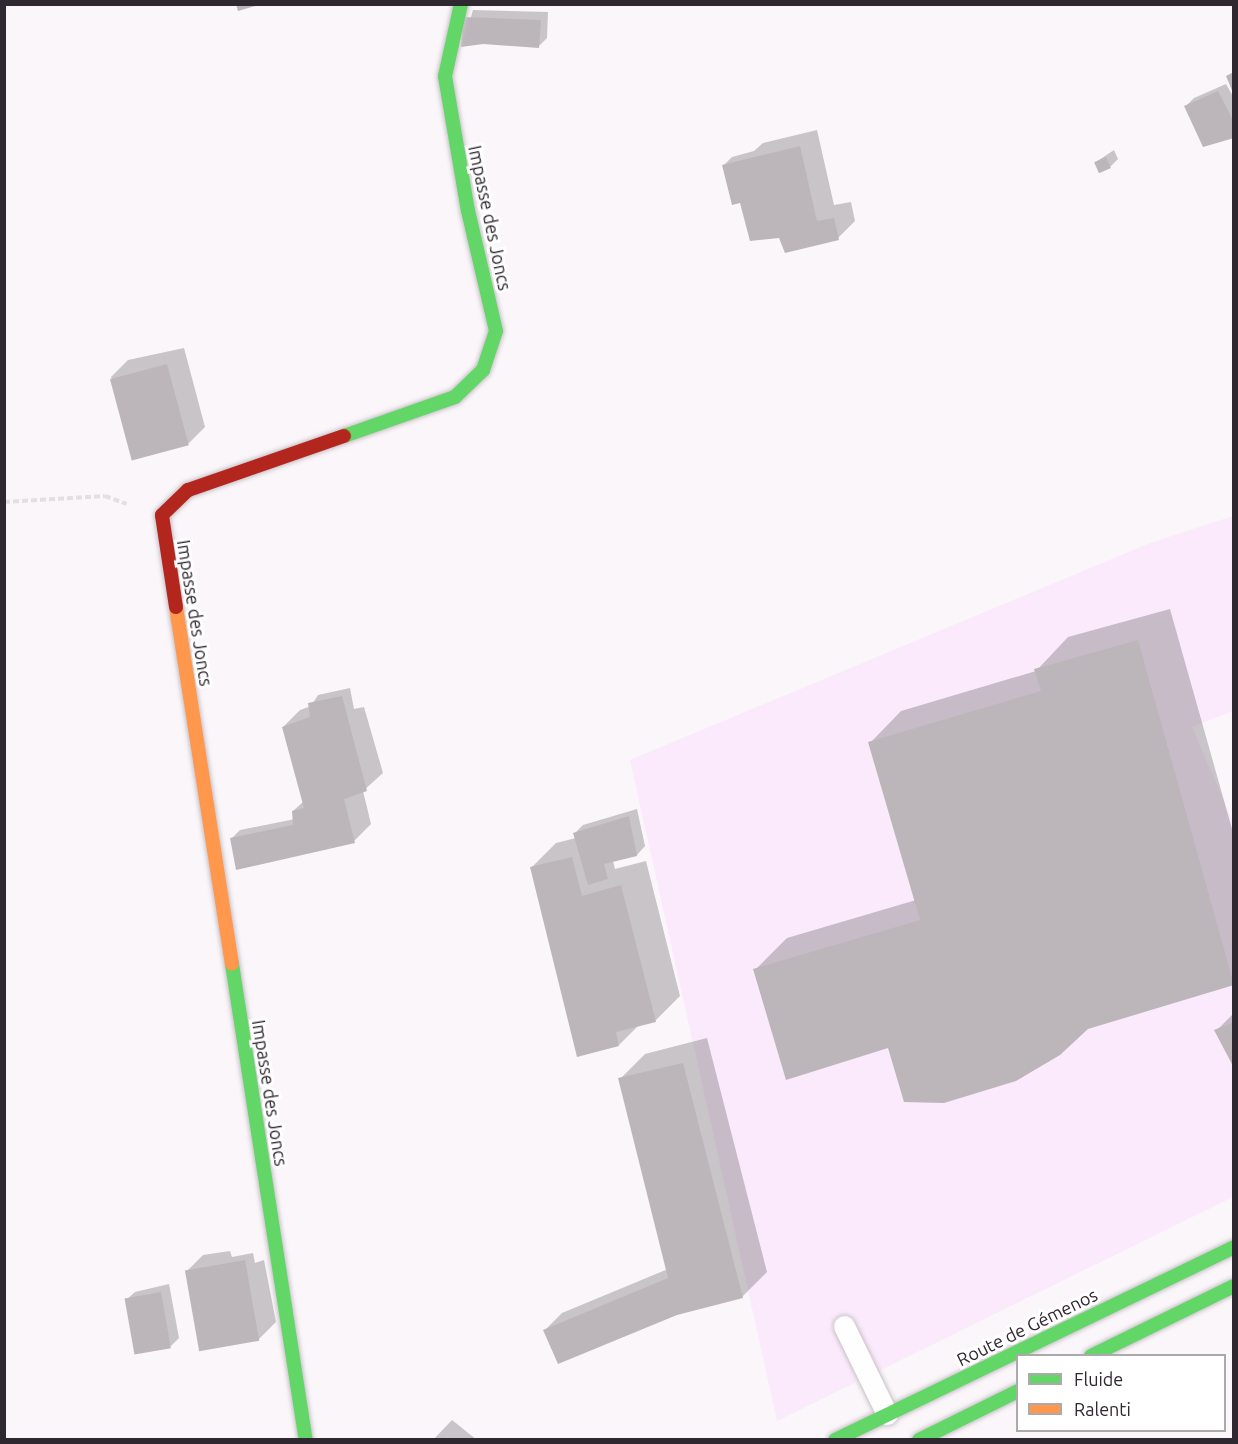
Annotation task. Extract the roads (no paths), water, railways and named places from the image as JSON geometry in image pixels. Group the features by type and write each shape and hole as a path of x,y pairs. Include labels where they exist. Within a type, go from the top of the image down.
{"street":[{"name":"Impasse des Joncs","path":"306,1440 162,515 188,490 455,397 483,370 496,331 468,211 445,76 461,4"},
{"name":"Route de Gémenos","path":"1043,1354 1233,1247"},
{"path":"1095,1354 1233,1286"},
{"name":"Route de Gémenos","path":"918,1424 1016,1369"},
{"name":"Route de Gémenos","path":"836,1440 887,1414 918,1424 1016,1391"}],"lane":[{"path":"844,1326 887,1414"}]}
